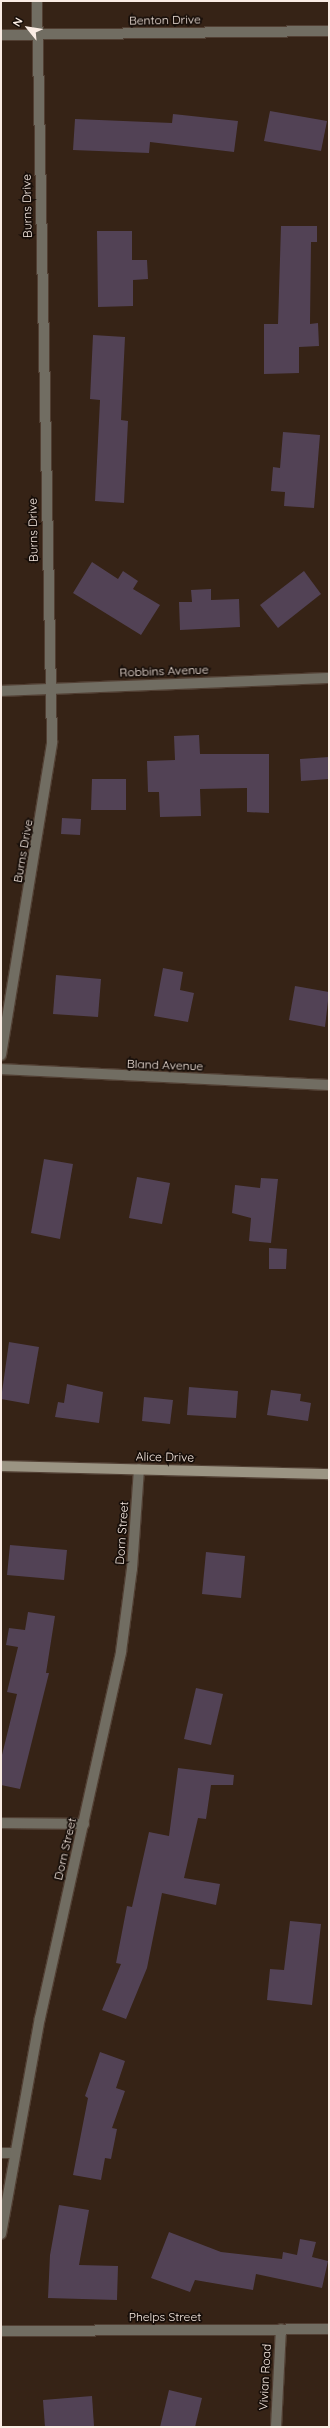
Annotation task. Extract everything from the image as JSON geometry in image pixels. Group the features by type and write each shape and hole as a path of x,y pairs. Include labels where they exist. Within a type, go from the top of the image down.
{"main road":[{"name":"Alice Drive","path":"1,1466 329,1474"}],"street":[{"name":"Burns Drive","path":"1,1055 48,786 52,742 37,1"},
{"name":"Benton Drive","path":"1,35 329,31"},
{"name":"Robbins Avenue","path":"1,691 329,678"},
{"name":"Bland Avenue","path":"1,1069 329,1085"},
{"name":"Dorn Street","path":"1,2234 14,2153 121,1652 132,1569 139,1469"},
{"path":"1,1823 84,1824"},
{"path":"1,2153 14,2153"},
{"name":"Vivian Road","path":"276,2427 281,2329"},
{"name":"Phelps Street","path":"1,2331 329,2329"}],"building":[{"path":"270,111 327,121 321,151 264,141"},
{"path":"173,114 238,121 234,152 150,142 149,153 73,150 75,119 172,123"},
{"path":"281,226 317,226 317,242 311,242 310,324 318,323 319,346 299,347 299,373 264,374 264,324 278,324"},
{"path":"97,231 132,231 132,260 147,260 148,279 133,280 133,306 98,307"},
{"path":"93,335 125,337 121,420 128,421 124,503 95,501 100,400 90,399"},
{"path":"283,432 320,435 314,508 284,506 285,492 271,491 273,467 280,468"},
{"path":"92,562 118,579 123,571 138,581 133,589 160,605 141,635 73,593"},
{"path":"304,571 321,594 278,628 260,605"},
{"path":"211,589 211,600 239,599 240,627 180,630 179,602 192,602 191,590"},
{"path":"199,735 200,754 269,754 269,813 247,812 247,788 200,789 201,816 160,817 159,792 148,792 147,761 175,760 174,736"},
{"path":"329,757 329,779 301,781 300,759"},
{"path":"92,779 126,779 126,810 91,810"},
{"path":"62,818 81,819 80,835 61,834"},
{"path":"163,968 183,972 180,990 194,993 188,1022 154,1016"},
{"path":"56,975 101,979 98,1017 53,1014"},
{"path":"295,986 329,992 325,1027 289,1020"},
{"path":"44,1159 73,1164 60,1239 31,1233"},
{"path":"137,1177 170,1183 162,1224 129,1218"},
{"path":"261,1178 278,1179 271,1243 249,1241 251,1218 232,1213 235,1185 260,1188"},
{"path":"269,1248 287,1249 286,1269 269,1269"},
{"path":"9,1342 39,1347 29,1404 1,1399"},
{"path":"67,1384 103,1392 99,1423 55,1417 58,1402 64,1403"},
{"path":"189,1387 238,1391 236,1418 187,1415"},
{"path":"271,1390 301,1394 300,1401 311,1403 308,1421 267,1415"},
{"path":"144,1397 173,1400 170,1424 142,1421"},
{"path":"10,1545 67,1550 64,1580 7,1575"},
{"path":"206,1552 245,1556 241,1598 202,1594"},
{"path":"28,1612 55,1616 46,1673 49,1673 20,1789 1,1785 1,1759 17,1694 7,1692 18,1647 6,1645 9,1628 25,1630"},
{"path":"196,1688 223,1694 211,1745 184,1739"},
{"path":"178,1768 234,1775 233,1785 211,1785 206,1819 198,1818 184,1878 220,1884 216,1905 162,1893 147,1968 126,2019 102,2010 121,1964 116,1963 127,1906 132,1907 149,1832 169,1836"},
{"path":"290,1921 321,1924 312,2005 267,2000 270,1969 284,1970"},
{"path":"100,2052 125,2061 116,2088 125,2091 112,2128 117,2129 111,2159 105,2158 101,2180 73,2175 88,2098 85,2096"},
{"path":"59,2205 89,2210 79,2265 118,2266 117,2300 48,2298 50,2255"},
{"path":"169,2232 221,2252 282,2259 283,2252 297,2255 300,2239 316,2242 312,2257 328,2261 322,2288 256,2274 253,2290 195,2280 190,2292 151,2278"},
{"path":"169,2390 202,2398 195,2427 160,2427"},
{"path":"92,2396 94,2426 45,2427 43,2400"}]}
